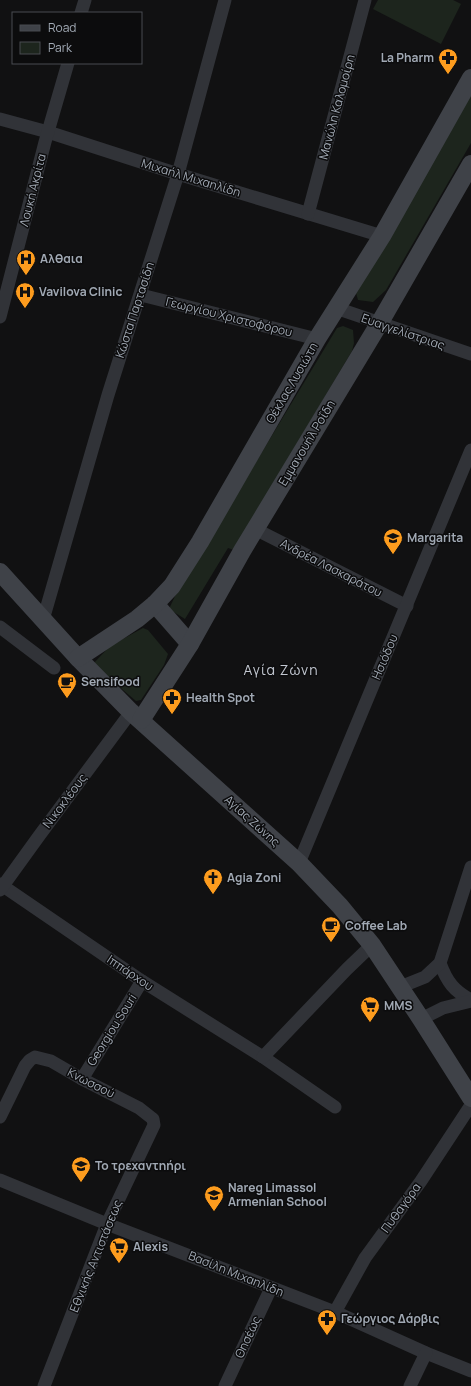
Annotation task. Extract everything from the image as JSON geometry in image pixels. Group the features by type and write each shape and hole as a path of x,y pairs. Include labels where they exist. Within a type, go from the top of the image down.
{"street":[{"path":"81,12 85,0"},
{"name":"Κώστα Παρτασίδη","path":"43,620 108,395 178,174 225,0"},
{"name":"Μανώλη Καλομοίρη","path":"308,214 365,0"},
{"name":"Λουκή Ακρίτα","path":"0,317 48,132 68,64"},
{"name":"Θέκλας Λυσιώτη","path":"78,658 137,619 155,604 172,586 200,542 317,339 382,236 471,78"},
{"name":"Μιχαήλ Μιχαηλίδη","path":"0,119 48,132 178,174 382,236"},
{"name":"Εμμανουήλ Ροΐδη","path":"136,716 190,644 255,529 379,324 471,164"},
{"name":"Γεωργίου Χριστοφόρου","path":"140,295 317,339"},
{"name":"Ευαγγελίστριας","path":"336,308 379,324 470,352"},
{"name":"Ησιόδου","path":"299,863 471,450"},
{"name":"Ανδρέα Λασκαράτου","path":"255,529 407,606"},
{"name":"Αγίας Ζώνης","path":"0,572 78,658 136,716 299,863 340,906 372,945 422,1019 471,1098"},
{"path":"155,604 190,644"},
{"path":"0,627 54,668"},
{"name":"Νικοκλέους","path":"1,887 136,716"},
{"path":"400,987 425,977 440,963 471,867"},
{"name":"Ιππάρχου","path":"1,887 142,981 263,1057 335,1107"},
{"path":"263,1057 372,945"},
{"path":"440,963 447,981 456,991 471,1001"},
{"name":"Georgiou Souri","path":"82,1079 142,981"},
{"path":"422,1019 443,1008 471,1001"},
{"name":"Κνωσσού","path":"0,1117 22,1071 30,1060 35,1057 50,1061 139,1108 153,1119 153,1128"},
{"name":"Πυθαγόρα","path":"335,1312 365,1258 421,1181 471,1105"},
{"name":"Εθνικής Αντιστάσεως","path":"44,1386 107,1224 153,1128"},
{"name":"Βασίλη Μιχαηλίδη","path":"0,1180 107,1224 335,1312 426,1353 471,1371"},
{"name":"Θησέως","path":"225,1386 272,1288"},
{"path":"410,1386 426,1353"}],"green space":[{"path":"378,0 453,0 461,4 441,44 373,9"},
{"path":"471,95 471,143 386,290 373,302 358,300 356,293"},
{"path":"343,326 353,330 354,343 352,351 234,550 228,548 185,619 169,609 175,596 337,328"},
{"path":"143,628 148,630 168,654 164,665 141,700 136,701 94,663 110,646"}],"place":[{"name":"La Pharm","path":"448,75"},
{"name":"Αλθαια","path":"26,276"},
{"name":"Vavilova Clinic","path":"25,309"},
{"name":"Margarita","path":"393,555"},
{"name":"Sensifood","path":"67,699"},
{"name":"Health Spot","path":"172,715"},
{"name":"Agia Zoni","path":"213,895"},
{"name":"Coffee Lab","path":"331,943"},
{"name":"MMS","path":"370,1023"},
{"name":"Το τρεχαντηήρι","path":"81,1183"},
{"name":"Nareg Limassol Armenian School","path":"214,1212"},
{"name":"Alexis","path":"119,1264"},
{"name":"Γεώργιος Δάρβις","path":"327,1336"}],"district":[{"name":"Αγία Ζώνη","path":"281,670"}]}
